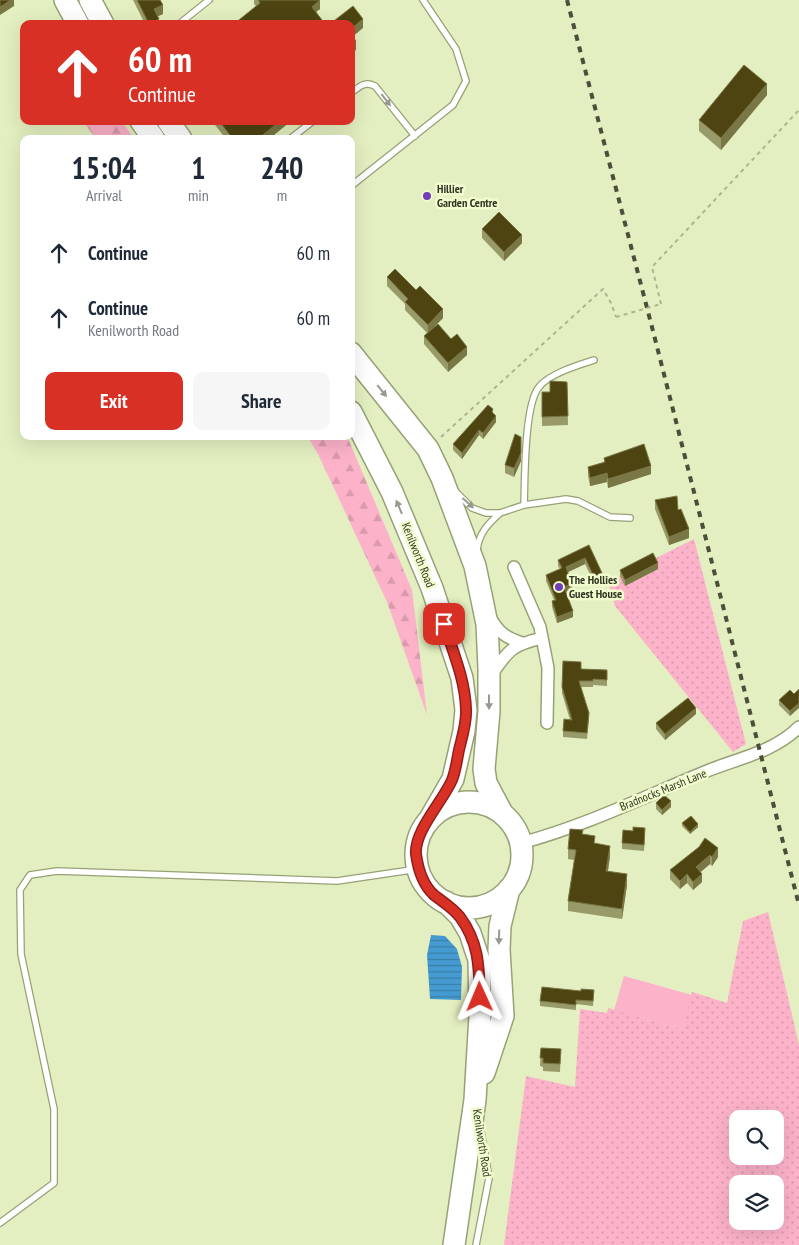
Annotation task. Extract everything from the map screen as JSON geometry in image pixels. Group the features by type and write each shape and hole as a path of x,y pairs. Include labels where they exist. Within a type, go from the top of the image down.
{"highway":[{"path":"65,0 76,20"},
{"path":"90,0 101,20"},
{"path":"355,358 428,449 442,478 475,566 487,624 490,677 484,769 486,783 502,813 514,826 521,842 522,859 518,875 510,889 496,900 480,907 462,907 446,902 434,894 424,882 418,869 416,851 420,832 431,817 447,806 466,801 485,804 502,813"},
{"name":"Kenilworth Road","path":"355,420 392,492 403,518 432,588 462,678 466,710 464,731 453,779 431,817"},
{"name":"Kenilworth Road","path":"475,1100 503,1016 499,950 500,926 510,889"},
{"name":"Kenilworth Road","path":"446,902 460,916 470,933 479,960 480,1015 475,1100 454,1245"}],"street":[{"path":"514,567 540,627 548,668 547,723"},
{"path":"482,600 496,629 511,639 522,643"},
{"path":"490,677 507,652 522,643 542,638"},
{"name":"Bradnocks Marsh Lane","path":"521,842 555,834 729,762 772,748 797,734"}],"lane":[{"path":"184,20 209,0"},
{"path":"355,183 453,105 466,81 456,49 423,0"},
{"path":"355,90 364,84 369,83 375,86 415,136"},
{"path":"297,135 308,125"},
{"path":"524,505 531,406 539,387 561,372 594,360"},
{"path":"442,478 472,508 486,513 500,513 524,505 566,499 578,500 610,517 630,518"},
{"path":"475,566 478,539 485,528 500,513"},
{"path":"0,1223 54,1183 54,1109 21,954 20,890 30,875 57,871 337,881 418,869"},
{"name":"Kenilworth Road","path":"475,1100 489,1178 476,1245"}],"path":[{"path":"428,449 602,289 611,303 616,316 661,304 652,267 799,110"}],"green space":[{"path":"86,125 124,125 132,135 93,135"},
{"path":"309,440 349,440 412,590 427,715 387,602 318,454"},
{"path":"694,539 746,744 733,752 615,606 608,582"},
{"path":"768,912 799,1045 799,1245 504,1245 526,1076 575,1087 580,1009 607,1013 608,1008 682,1029 692,992 727,1003 743,921"},
{"path":"624,976 692,995 682,1029 614,1010"}],"water":[{"path":"431,935 445,936 457,949 462,967 461,1000 430,999 427,955"}],"building":[{"path":"0,0 11,0 0,7"},
{"path":"137,0 160,0 163,5 154,9 159,19 147,20"},
{"path":"258,0 320,0 312,7 322,20 239,20 260,3"},
{"path":"353,6 363,19 355,26 355,20 335,20"},
{"path":"744,65 767,84 721,138 699,120"},
{"path":"222,125 275,125 263,135 230,135"},
{"path":"499,212 522,235 504,252 482,229"},
{"path":"395,269 416,290 420,286 443,309 428,325 405,302 408,299 387,277"},
{"path":"438,324 451,339 457,334 467,347 448,363 424,336"},
{"path":"550,381 567,382 568,416 542,417 542,392 550,392"},
{"path":"488,405 493,409 492,412 496,416 483,433 479,430 462,453 453,444"},
{"path":"515,434 521,437 521,453 514,468 505,465"},
{"path":"644,444 651,466 608,479 607,473 590,478 588,467 605,462 604,458"},
{"path":"677,496 678,510 681,509 689,529 669,537 655,500"},
{"path":"589,545 602,573 594,577 585,558 566,567 572,584 564,587 573,611 557,617 552,601 556,600 546,575 562,568 558,560"},
{"path":"653,553 658,563 625,580 620,570"},
{"path":"563,661 581,662 581,669 607,670 607,680 579,681 589,713 587,733 563,731 564,719 572,720 562,687"},
{"path":"799,689 799,703 790,711 779,700 790,690 794,694"},
{"path":"688,698 696,708 665,734 656,723"},
{"path":"664,795 671,801 662,810 656,803"},
{"path":"691,816 698,824 690,832 682,823"},
{"path":"633,827 645,828 644,845 622,843 623,830 633,831"},
{"path":"570,829 583,830 582,834 595,836 594,843 610,846 606,871 627,874 622,909 568,901 576,850 568,849"},
{"path":"705,838 718,848 712,857 710,855 696,867 702,874 693,882 687,874 680,881 670,870 699,847"},
{"path":"542,987 581,991 581,989 594,990 593,1001 576,1000 576,1005 540,1001"},
{"path":"541,1048 561,1049 560,1064 543,1063 543,1058 540,1058"}],"railway":[{"path":"567,0 799,905"}],"place":[{"name":"Hillier Garden Centre","path":"427,196"},
{"name":"The Hollies Guest House","path":"559,587"}],"route":[{"path":"444,624 462,678 466,710 464,731 453,779 420,832 416,851 418,869 424,882 434,894 446,902 460,916 470,933 479,960 480,997"}]}
